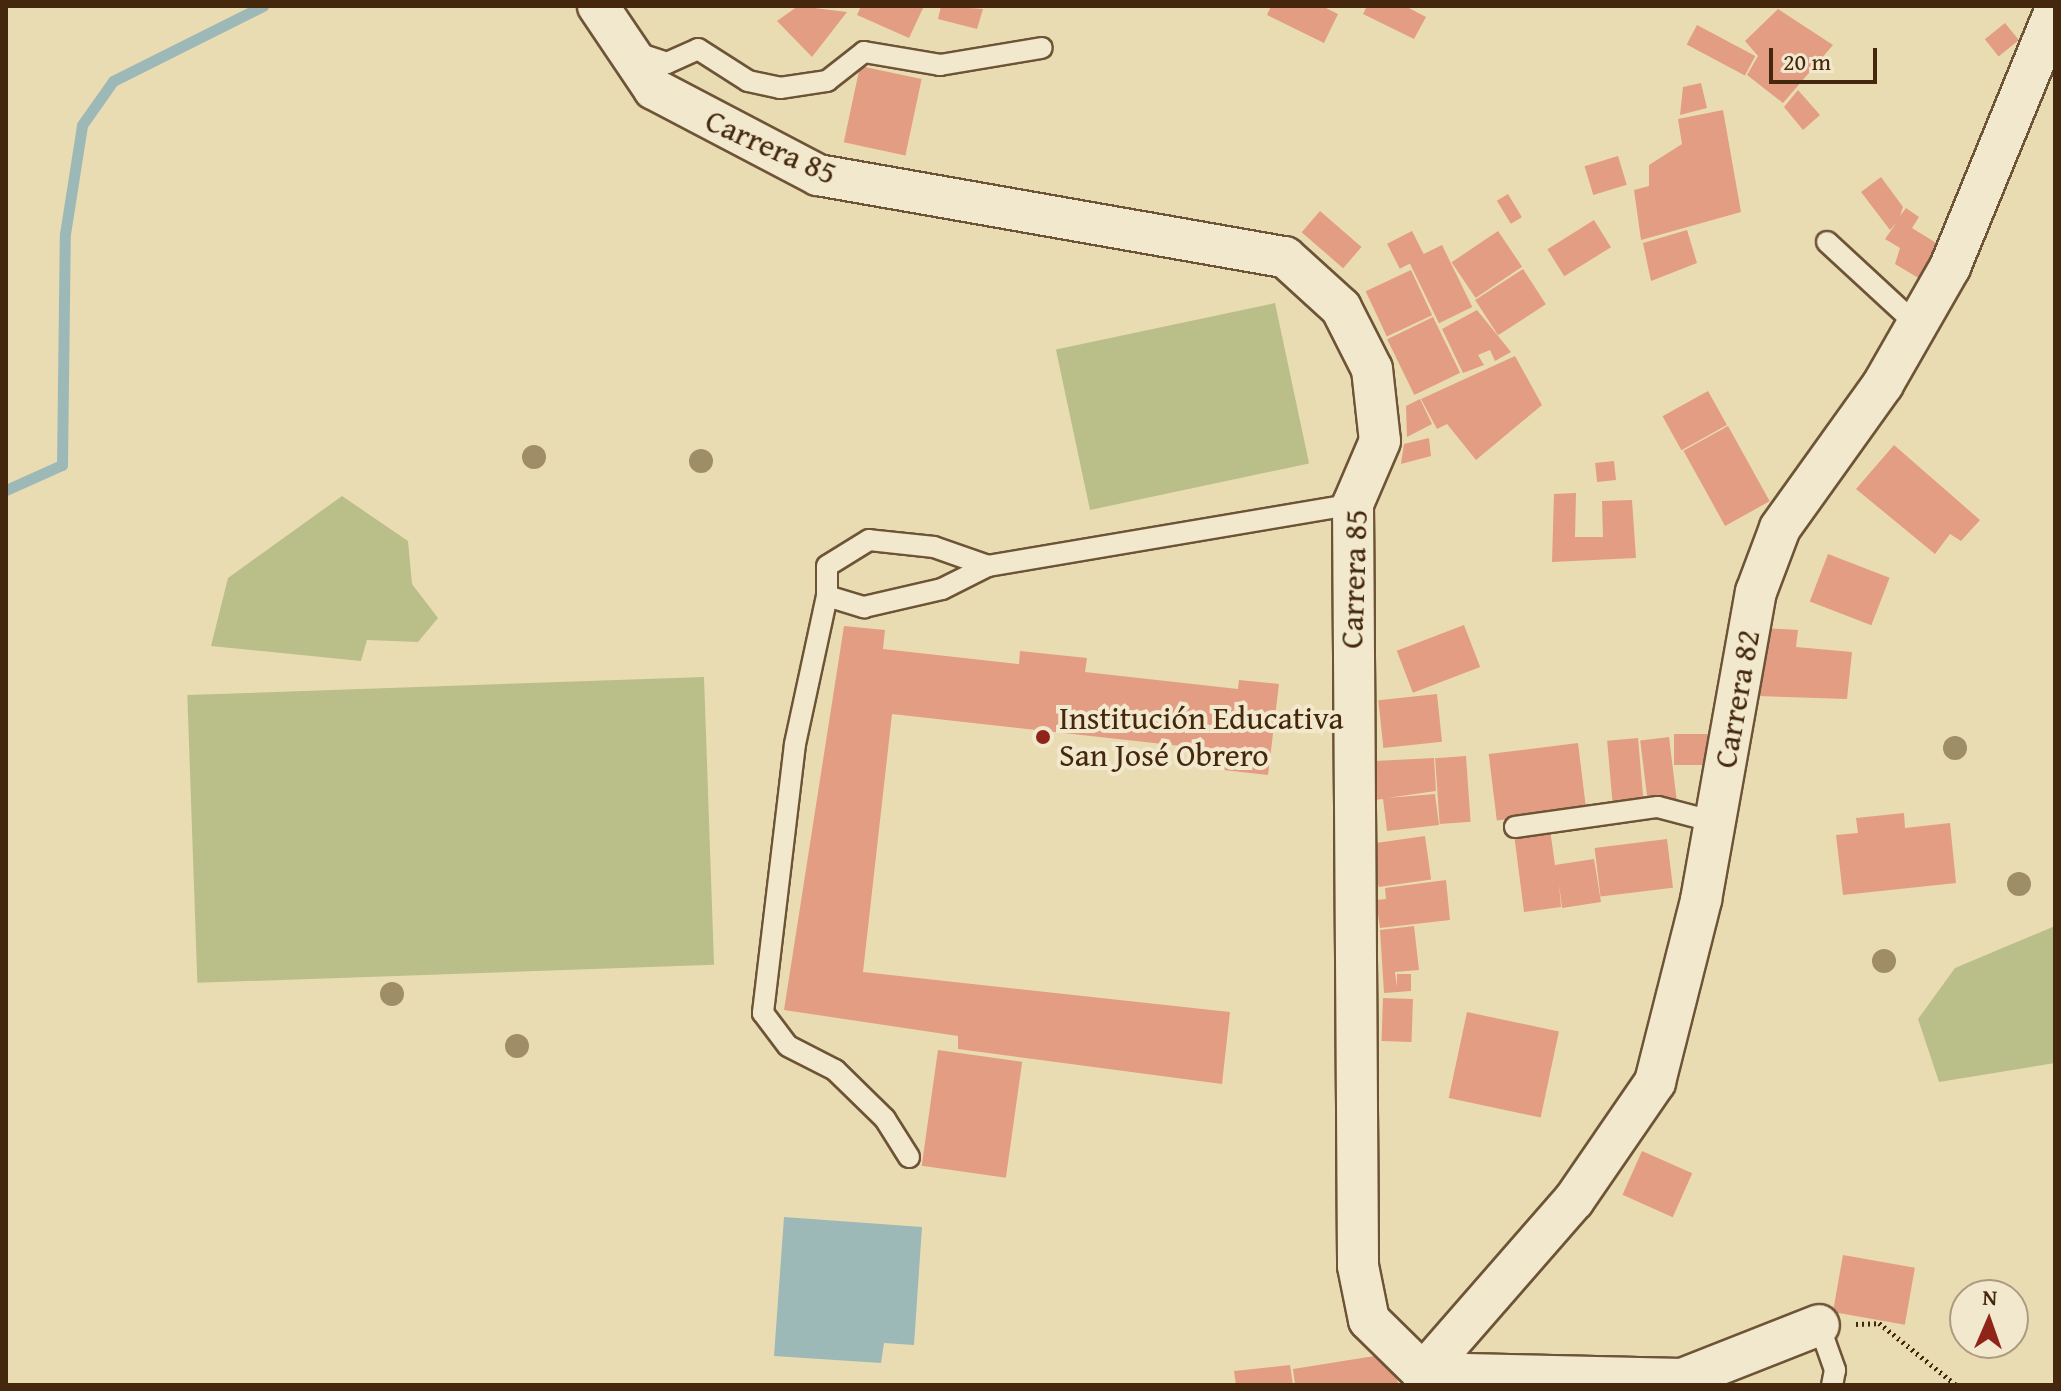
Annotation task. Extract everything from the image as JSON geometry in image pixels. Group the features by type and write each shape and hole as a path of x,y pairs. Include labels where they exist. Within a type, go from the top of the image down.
{"street":[{"name":"Carrera 85","path":"598,6 654,89 818,175 943,203 1285,257 1341,308 1372,369 1380,441 1353,504 1358,1266 1369,1320 1424,1379"},
{"name":"Carrera 82","path":"1424,1379 1574,1200 1655,1082 1715,822 1756,592 1780,528 1917,325 1950,267 2055,11"},
{"path":"1424,1379 1681,1382 1819,1325"}],"lane":[{"path":"622,40 642,57 667,63 698,49 748,81 780,88 827,81 864,52 940,65 1042,48"},
{"path":"1827,242 1917,325"},
{"path":"827,596 864,607 942,589 988,566 1353,504"},
{"path":"909,1157 885,1119 835,1070 788,1046 763,1013 795,744 827,596 827,566 869,540 934,547 988,566"},
{"path":"1515,827 1658,807 1715,822"},
{"path":"1819,1325 1835,1370 1832,1385"}],"path":[{"path":"1819,1325 1879,1323 1956,1385"}],"green space":[{"path":"1275,303 1309,463 1090,510 1056,350"},
{"path":"342,496 408,541 412,584 438,618 418,642 367,640 361,661 211,646 228,578"},
{"path":"704,677 714,965 197,983 187,695"},
{"path":"2055,926 2055,1063 1939,1082 1918,1019 1955,968"}],"water":[{"path":"784,1217 922,1227 914,1345 884,1343 881,1363 774,1356"}],"building":[{"path":"798,6 847,12 812,57 777,21"},
{"path":"861,6 924,6 909,38 857,15"},
{"path":"941,6 983,9 977,29 938,19"},
{"path":"1271,6 1322,6 1338,14 1324,43 1267,15"},
{"path":"1367,6 1405,6 1426,17 1414,39 1363,14"},
{"path":"1778,9 1833,45 1783,103 1747,75 1758,56 1745,41"},
{"path":"2005,23 2019,40 1999,56 1985,39"},
{"path":"1697,25 1755,56 1745,75 1687,44"},
{"path":"860,66 922,79 905,155 844,142"},
{"path":"1701,83 1707,108 1680,115 1683,87"},
{"path":"1798,90 1820,115 1803,130 1784,107"},
{"path":"1723,110 1741,212 1641,240 1634,190 1649,186 1649,165 1682,144 1678,119"},
{"path":"1618,156 1627,185 1593,195 1585,166"},
{"path":"1881,177 1903,207 1900,216 1906,208 1919,217 1912,228 1946,249 1925,282 1895,264 1900,248 1885,239 1897,222 1890,230 1861,192"},
{"path":"1508,194 1522,217 1511,224 1497,201"},
{"path":"1320,211 1362,247 1343,268 1302,232"},
{"path":"1594,220 1611,247 1564,276 1547,249"},
{"path":"1687,230 1697,263 1651,281 1643,243"},
{"path":"1412,231 1425,256 1400,269 1387,244"},
{"path":"1498,231 1522,267 1476,298 1452,262"},
{"path":"1442,245 1472,307 1439,323 1409,261"},
{"path":"1523,269 1546,304 1498,335 1475,300"},
{"path":"1411,270 1432,315 1387,336 1366,291"},
{"path":"1477,310 1511,352 1495,361 1490,350 1478,355 1484,365 1463,373 1442,329"},
{"path":"1433,317 1460,373 1414,395 1387,339"},
{"path":"1515,356 1542,405 1476,460 1447,424 1437,429 1421,399"},
{"path":"1708,391 1727,425 1681,450 1663,416"},
{"path":"1420,399 1432,424 1407,437 1406,406"},
{"path":"1728,426 1770,501 1725,526 1683,451"},
{"path":"1429,438 1431,456 1401,464 1404,444"},
{"path":"1894,445 1980,520 1961,541 1950,534 1935,554 1856,489"},
{"path":"1614,461 1616,480 1597,482 1595,463"},
{"path":"1576,493 1575,537 1603,537 1602,501 1632,500 1636,558 1552,562 1554,494"},
{"path":"1828,554 1890,578 1871,625 1810,602"},
{"path":"1464,625 1480,667 1413,693 1397,651"},
{"path":"844,626 885,630 883,649 1019,664 1020,651 1087,658 1085,672 1238,689 1239,680 1279,684 1268,775 1214,769 1217,750 892,714 863,972 1230,1012 1222,1084 958,1049 958,1036 784,1010"},
{"path":"1765,628 1798,630 1796,647 1852,652 1847,699 1757,696"},
{"path":"1437,694 1442,742 1383,748 1378,700"},
{"path":"1674,734 1712,734 1712,765 1674,765"},
{"path":"1669,737 1677,802 1648,805 1640,741"},
{"path":"1638,738 1644,804 1613,806 1607,741"},
{"path":"1578,743 1586,810 1497,820 1489,754"},
{"path":"1466,756 1471,822 1440,824 1435,758"},
{"path":"1434,758 1436,791 1387,798 1435,794 1439,825 1387,831 1383,799 1375,800 1375,761"},
{"path":"1904,813 1905,828 1950,823 1956,883 1843,895 1836,835 1858,833 1856,818"},
{"path":"1550,829 1555,865 1594,859 1601,902 1562,908 1559,884 1561,907 1524,912 1514,834"},
{"path":"1425,836 1431,880 1379,887 1373,843"},
{"path":"1667,839 1673,888 1601,897 1595,848"},
{"path":"1446,880 1450,920 1380,928 1376,900 1386,899 1385,888"},
{"path":"1414,926 1419,970 1395,972 1397,987 1397,974 1411,974 1411,991 1384,993 1380,930"},
{"path":"1383,998 1413,999 1411,1042 1381,1041"},
{"path":"1467,1012 1559,1032 1541,1118 1449,1098"},
{"path":"938,1050 1022,1062 1006,1178 922,1166"},
{"path":"1642,1151 1692,1173 1673,1217 1622,1195"},
{"path":"1843,1255 1915,1268 1905,1325 1833,1312"},
{"path":"1387,1354 1399,1385 1295,1385 1293,1369"},
{"path":"1290,1365 1293,1385 1236,1385 1234,1371"}],"waterway":[{"path":"6,490 62,465 65,234 82,125 113,81 263,6"}],"place":[{"name":"Institución Educativa San José Obrero","path":"1043,737"}]}
